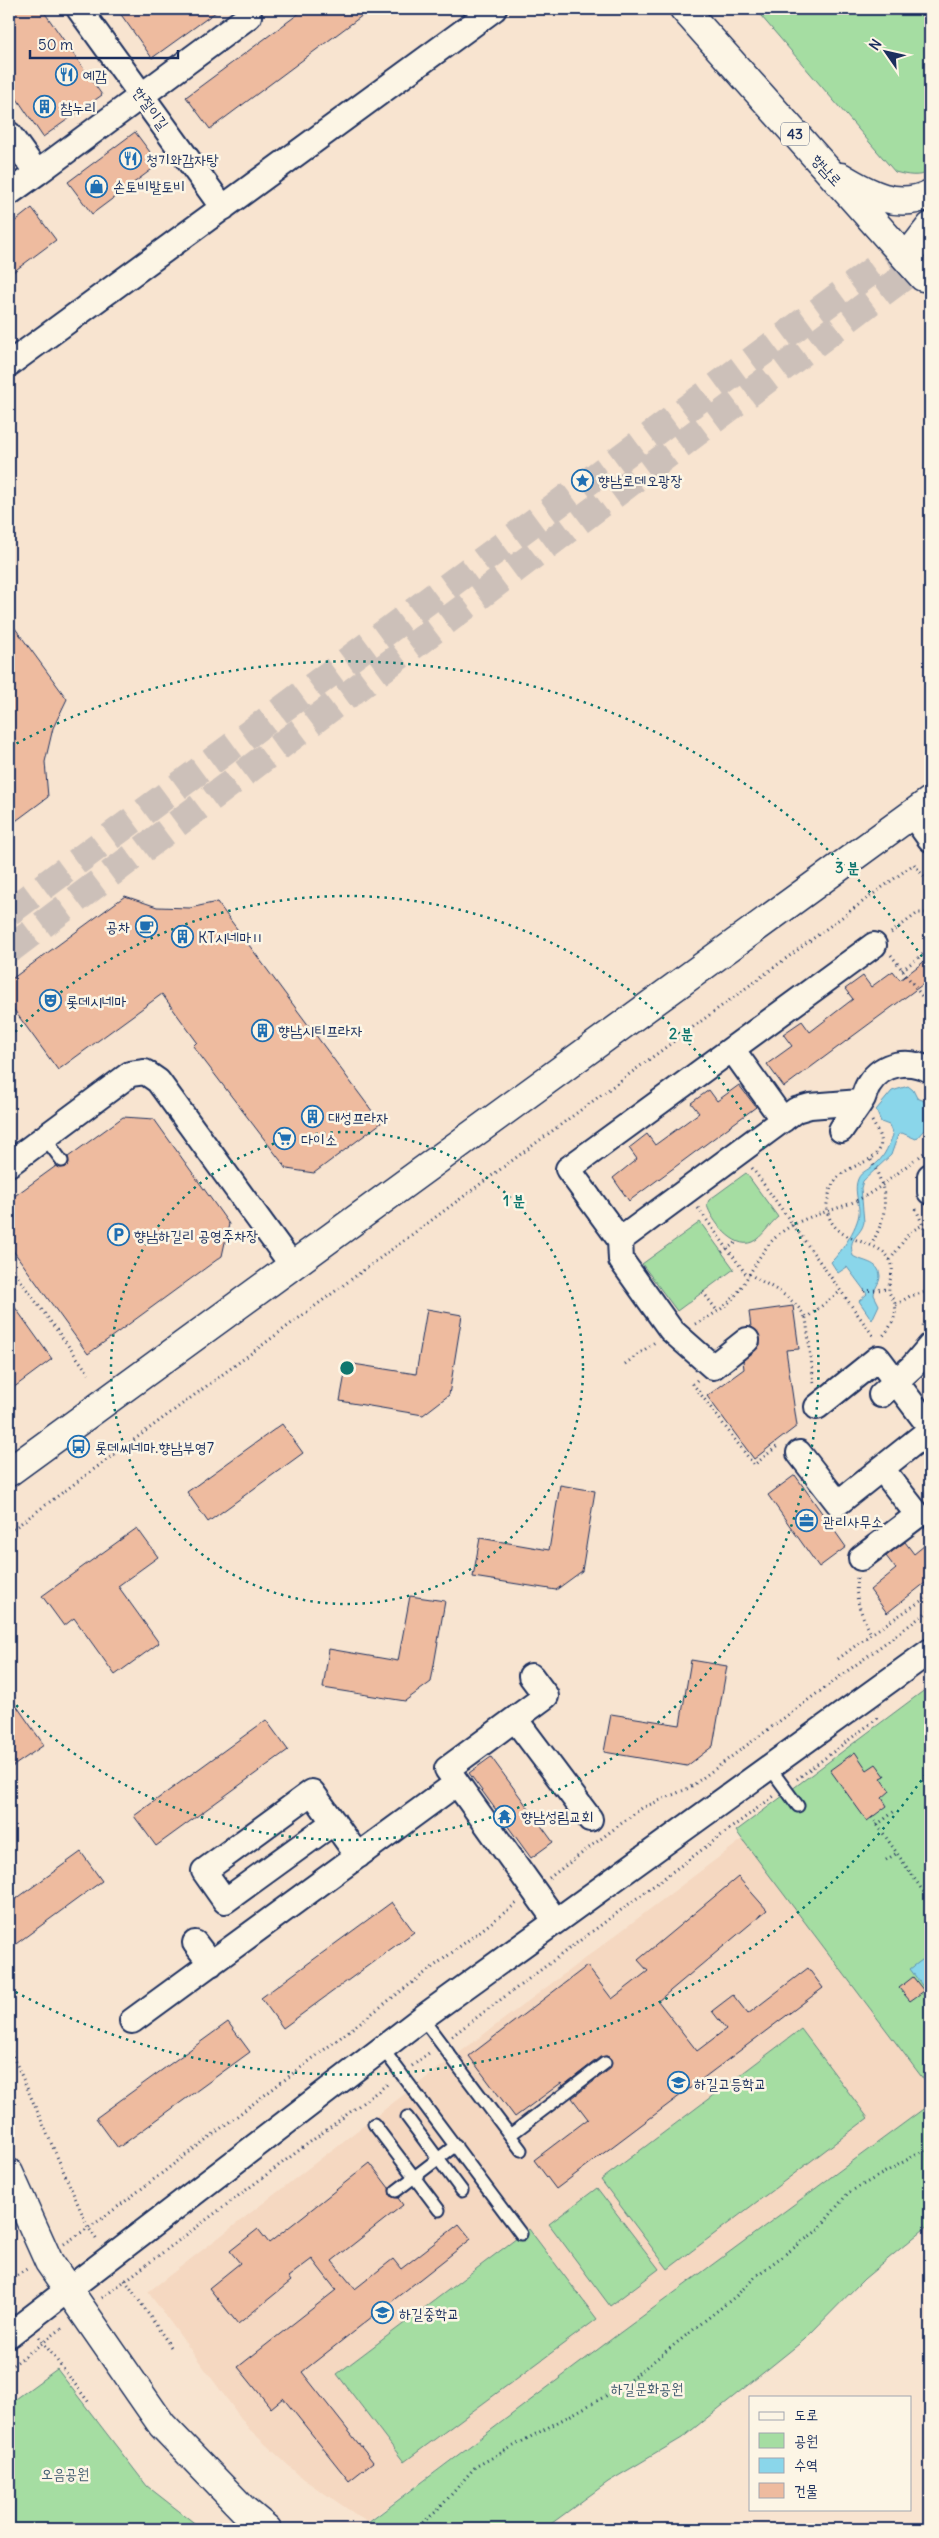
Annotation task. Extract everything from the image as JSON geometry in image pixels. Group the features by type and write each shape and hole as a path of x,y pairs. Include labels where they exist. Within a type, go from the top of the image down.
{"street":[{"name":"한절이길","path":"79,9 223,208"},
{"path":"9,364 494,9"},
{"name":"향남로","path":"684,9 922,275"},
{"path":"9,194 251,11"},
{"path":"9,134 37,173"},
{"path":"825,168 865,191 893,200 916,201 930,194"},
{"name":"43","path":"922,275 930,227"},
{"path":"9,1472 921,808 930,839"},
{"path":"747,1340 713,1367 671,1330 621,1260 620,1240 568,1170 732,1049 883,943"},
{"path":"732,1049 783,1120"},
{"path":"841,1130 858,1105 869,1084 879,1073 892,1065 906,1063 921,1065 930,1070"},
{"path":"9,1164 130,1074 138,1072 152,1075 292,1265"},
{"path":"620,1240 796,1110 810,1106 858,1105"},
{"path":"930,1176 930,1192"},
{"path":"889,1389 929,1350"},
{"path":"790,1448 838,1503 930,1429 889,1389 878,1358 817,1407"},
{"path":"861,1558 922,1520 882,1468"},
{"path":"9,2334 67,2289 110,2259 422,2018 930,1652"},
{"path":"531,1676 546,1696 447,1769 556,1920"},
{"path":"515,1719 590,1819"},
{"path":"132,2021 457,1783"},
{"path":"334,1822 226,1901 204,1871 312,1792 334,1822 358,1856"},
{"path":"195,1943 211,1964"},
{"path":"9,2173 46,2256 162,2425 243,2509 267,2529"}],"lane":[{"path":"44,1137 62,1161"},
{"path":"770,1768 798,1806"},
{"path":"422,2018 521,2150"},
{"path":"382,2048 521,2234"},
{"path":"510,2135 605,2063"},
{"path":"407,2117 462,2191"},
{"path":"374,2124 439,2210"},
{"path":"396,2191 456,2146"}],"path":[{"path":"9,1532 914,864 930,885"},
{"path":"930,912 918,913 883,943 930,1007"},
{"path":"902,970 930,949"},
{"path":"740,1152 877,1342 894,1319 896,1305 889,1290 892,1270 890,1260 871,1245 857,1241 844,1234 834,1225 827,1209 830,1186 836,1177 847,1168 871,1160 879,1152 880,1141 871,1121 858,1105"},
{"path":"671,1330 694,1324 718,1312 734,1297 763,1252 780,1233 827,1209 851,1203 883,1184 930,1148"},
{"path":"871,1160 883,1184 885,1214 881,1228 871,1245"},
{"path":"686,1192 749,1275 787,1296 799,1305 806,1318 817,1407"},
{"path":"890,1260 910,1232 930,1221"},
{"path":"722,1252 737,1242"},
{"path":"9,1265 89,1374"},
{"path":"864,1291 889,1290"},
{"path":"806,1318 841,1291"},
{"path":"896,1305 910,1296 930,1291"},
{"path":"703,1292 718,1312"},
{"path":"625,1364 638,1354"},
{"path":"713,1367 693,1384 754,1465 790,1448"},
{"path":"861,1558 856,1590 858,1608 871,1634"},
{"path":"838,1660 871,1634 930,1595"},
{"path":"79,2234 642,1808 689,1788 930,1610"},
{"path":"116,2288 884,1713"},
{"path":"877,1825 896,1810"},
{"path":"872,1817 925,1894"},
{"path":"886,1860 897,1853"},
{"path":"9,2047 88,2228 93,2234"},
{"path":"415,2529 438,2510 474,2467 617,2390 729,2302 764,2269 818,2230 848,2193 930,2147"},
{"path":"122,2275 171,2347"},
{"path":"39,2336 90,2404"},
{"path":"9,2368 50,2337"}],"shaded area":[{"path":"743,1839 930,2088 930,2104 367,2522 303,2479 249,2429 148,2292 402,2096"}],"green space":[{"path":"755,9 930,9 930,171 917,175 895,172"},
{"path":"746,1173 778,1217 759,1237 752,1242 745,1243 738,1242 724,1232 713,1218 707,1205 709,1200"},
{"path":"700,1222 734,1269 677,1311 642,1264"},
{"path":"930,1686 930,2088 736,1831"},
{"path":"801,2029 868,2118 668,2269 601,2180"},
{"name":"하길문화공원","path":"930,2104 930,2224 864,2279 804,2340 682,2438 608,2482 544,2529 360,2529 617,2335"},
{"path":"597,2188 659,2269 610,2306 549,2224"},
{"path":"529,2229 597,2319 404,2462 337,2374"},
{"name":"오음공원","path":"57,2369 147,2486 202,2529 9,2529 9,2404"}],"water":[{"path":"908,1086 913,1090 917,1098 930,1103 930,1123 916,1139 902,1133 898,1135 891,1155 863,1181 861,1188 864,1222 852,1244 853,1256 877,1267 879,1271 880,1279 874,1295 879,1305 872,1320 859,1301 867,1294 847,1267 838,1273 831,1262 845,1245 857,1222 859,1215 856,1190 858,1179 861,1174 880,1159 887,1150 893,1135 889,1125 881,1122 876,1110 892,1091"},
{"path":"930,1954 930,1996 910,1969"}],"building":[{"path":"9,9 42,9 102,95 43,137 9,87"},
{"path":"117,9 220,9 152,58"},
{"path":"305,9 371,9 210,129 186,97"},
{"path":"135,132 159,164 92,214 68,182"},
{"path":"32,208 56,240 9,275 9,226"},
{"path":"9,620 67,699 53,728 45,762 48,797 9,826"},
{"path":"125,896 157,907 190,908 217,902 381,1123 314,1173 287,1169 193,1046 197,1042 162,994 58,1070 9,1003 9,981"},
{"path":"930,957 930,979 784,1087 767,1064 792,1046 783,1034 802,1021 810,1032 853,999 845,989 863,976 871,987 893,971 900,980"},
{"path":"739,1085 756,1107 629,1201 613,1178 637,1159 629,1148 647,1134 655,1145 699,1113 691,1103 709,1090 717,1101"},
{"name":"향남하길리 공영주차장","path":"123,1117 154,1119 229,1224 222,1256 88,1354 9,1245 9,1200 56,1166 60,1168 66,1167 69,1163 68,1157"},
{"path":"9,1299 52,1359 9,1391"},
{"path":"793,1306 799,1349 786,1350 797,1426 754,1459 707,1396 744,1369 743,1361 760,1345 757,1331 751,1327 749,1312"},
{"path":"427,1309 462,1315 449,1395 423,1415 340,1401 347,1363 416,1374"},
{"path":"282,1424 303,1453 208,1522 187,1492"},
{"name":"관리사무소","path":"795,1475 846,1547 819,1567 768,1495"},
{"path":"560,1485 595,1491 582,1571 556,1590 473,1577 480,1538 549,1550"},
{"path":"137,1528 158,1557 118,1586 159,1643 115,1675 74,1618 64,1626 42,1596"},
{"path":"930,1541 930,1579 887,1613 870,1590 896,1569 886,1556 905,1542 914,1554"},
{"path":"410,1596 445,1601 431,1682 405,1701 323,1688 329,1649 398,1661"},
{"path":"691,1660 727,1666 713,1746 687,1766 604,1752 611,1714 680,1725"},
{"path":"9,1695 44,1745 9,1769"},
{"path":"266,1720 288,1750 156,1846 134,1816"},
{"path":"855,1752 867,1770 876,1764 885,1776 881,1778 890,1791 882,1798 887,1806 867,1821 830,1770"},
{"path":"491,1757 553,1842 531,1858 469,1773"},
{"path":"81,1852 102,1881 9,1949 9,1904"},
{"path":"738,1877 767,1910 658,2001 697,2051 726,2029 712,2011 733,1995 748,2014 808,1968 823,1988 556,2189 534,2160 588,2119 572,2098 610,2069 611,2059 607,2056 600,2057 563,2086 561,2083 515,2117 469,2056 587,1966 612,1999 648,1971 638,1960"},
{"path":"392,1902 414,1932 283,2028 261,1998"},
{"path":"913,1977 924,1991 910,2001 899,1988"},
{"path":"228,2022 250,2052 118,2148 96,2118"},
{"path":"370,2163 389,2188 390,2196 398,2198 403,2205 332,2261 355,2289 393,2259 401,2269 459,2224 471,2239 302,2372 373,2462 349,2481 283,2398 271,2408 238,2367 336,2290 312,2259 288,2277 291,2281 238,2324 209,2288 240,2263 230,2251 258,2229 269,2243"}],"tunnel":[{"path":"9,912 919,236"},
{"path":"9,950 930,257"}],"place":[{"name":"예감","path":"67,75"},
{"name":"참누리","path":"44,107"},
{"name":"청기와감자탕","path":"130,159"},
{"name":"손토비발토비","path":"97,186"},
{"name":"향남로데오광장","path":"582,480"},
{"name":"공차","path":"146,926"},
{"name":"KT시네마Ⅱ","path":"182,937"},
{"name":"롯데시네마","path":"50,1001"},
{"name":"향남시티프라자","path":"262,1030"},
{"name":"대성프라자","path":"312,1117"},
{"name":"다이소","path":"285,1139"},
{"name":"향남하길리 공영주차장","path":"118,1235"},
{"name":"롯데씨네마.향남부영7","path":"79,1447"},
{"name":"관리사무소","path":"807,1521"},
{"name":"향남성림교회","path":"505,1816"},
{"name":"하길고등학교","path":"678,2083"},
{"name":"하길중학교","path":"383,2313"}]}
